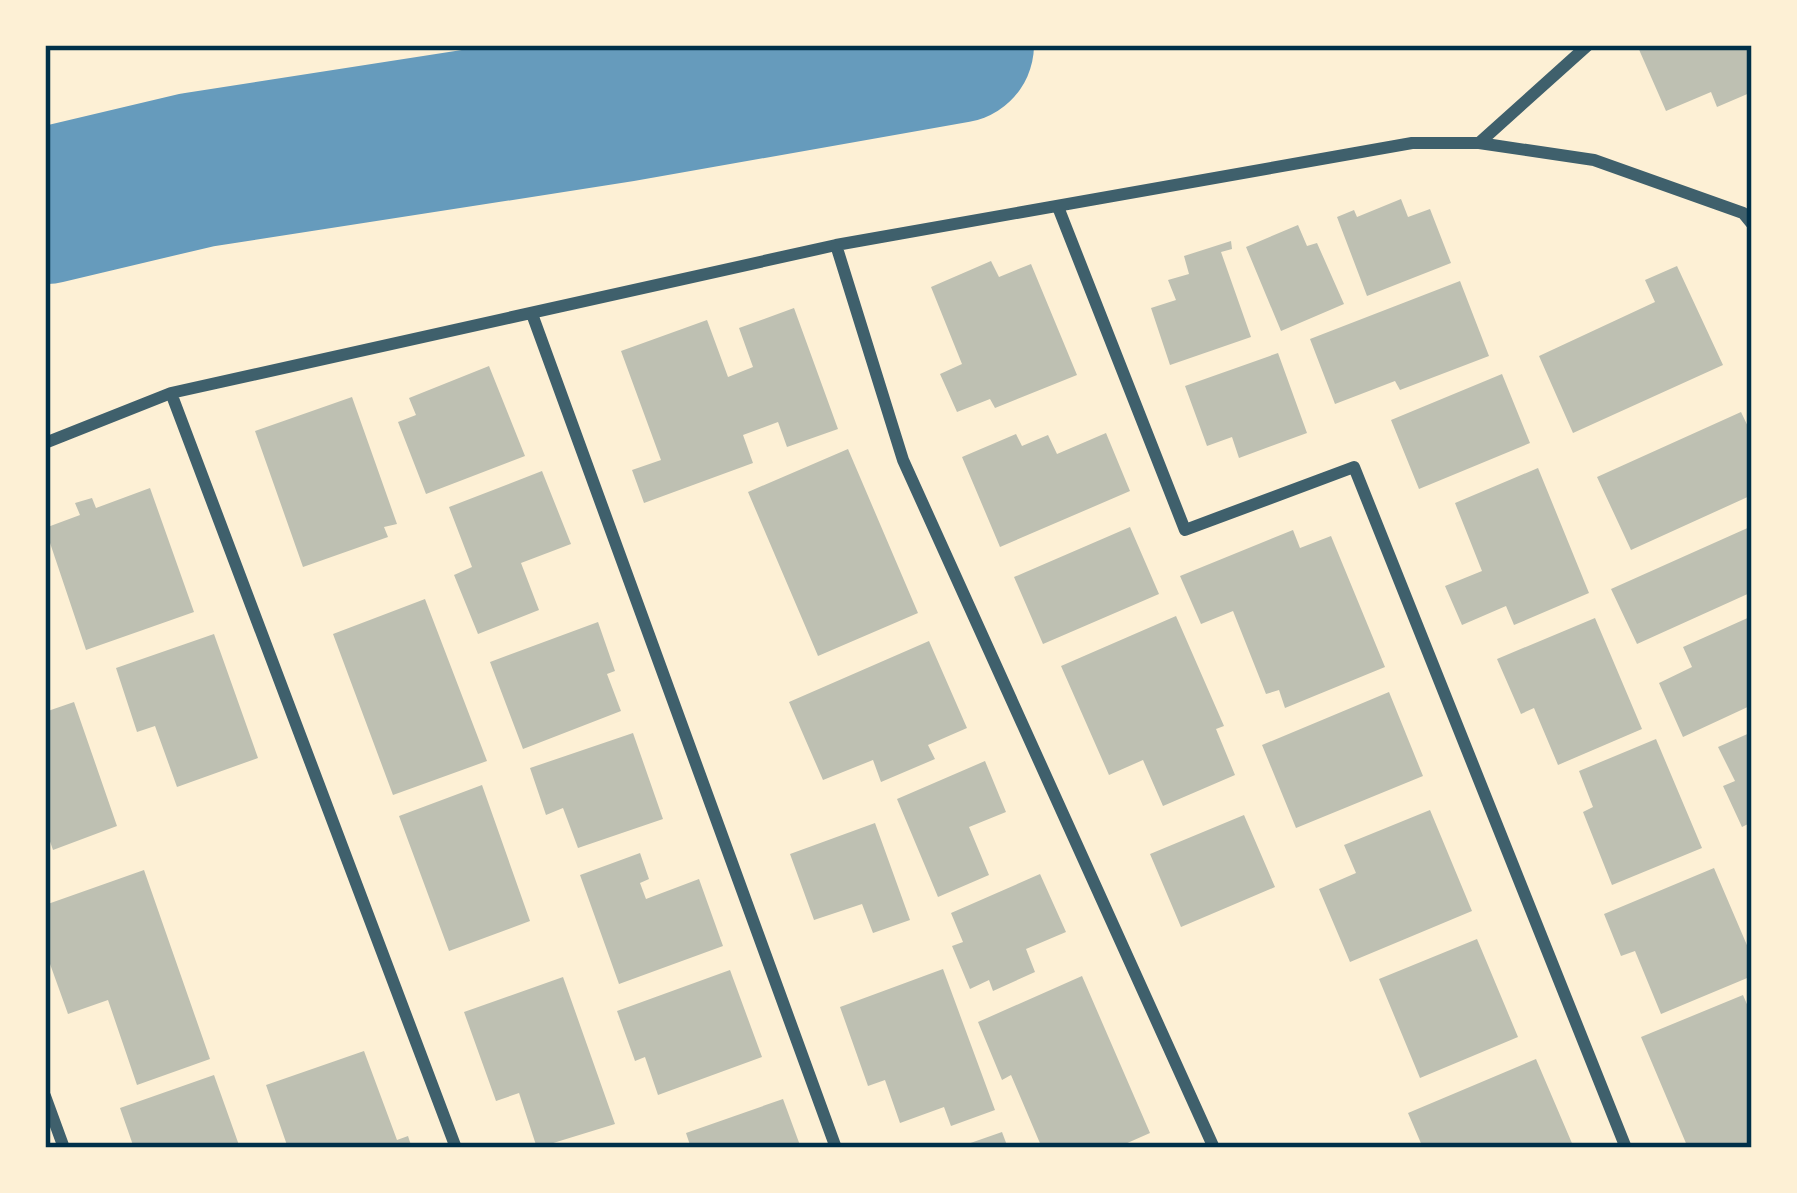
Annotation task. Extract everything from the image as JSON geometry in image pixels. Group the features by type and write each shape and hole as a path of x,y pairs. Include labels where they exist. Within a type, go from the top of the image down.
{"street":[{"path":"1480,142 1588,45"},
{"path":"45,443 171,392 836,245 1412,143 1480,142 1594,160 1743,213 1752,224"},
{"path":"1058,206 1185,530 1354,467 1627,1148"},
{"path":"836,245 903,460 1214,1148"},
{"path":"532,314 836,1148"},
{"path":"171,392 457,1148"},
{"path":"45,1096 64,1148"}],"building":[{"path":"1637,45 1752,45 1752,92 1717,107 1711,92 1666,111"},
{"path":"1401,199 1408,217 1430,209 1451,263 1367,296 1337,217 1354,210 1357,217"},
{"path":"1298,225 1307,246 1317,243 1344,304 1281,331 1246,247"},
{"path":"1231,241 1232,249 1221,252 1251,337 1170,365 1151,308 1176,300 1168,280 1189,274 1184,256"},
{"path":"991,261 999,277 1031,264 1077,375 995,408 990,399 957,412 940,374 962,364 931,287"},
{"path":"1677,266 1723,365 1573,433 1539,356 1655,302 1645,280"},
{"path":"1460,281 1489,356 1400,390 1395,381 1335,404 1310,339"},
{"path":"794,308 838,429 787,447 778,422 743,435 753,463 644,503 632,470 661,460 621,351 707,320 728,377 753,367 739,328"},
{"path":"1278,353 1307,433 1239,458 1232,437 1207,446 1185,386"},
{"path":"489,366 525,456 426,494 398,422 416,415 409,398"},
{"path":"1502,374 1530,443 1419,489 1391,420"},
{"path":"352,397 397,524 384,527 388,537 303,567 255,431"},
{"path":"1741,412 1752,435 1752,495 1631,550 1597,477"},
{"path":"1106,433 1130,491 1000,547 962,457 1016,434 1022,446 1048,435 1057,454"},
{"path":"848,449 918,613 818,656 748,492"},
{"path":"1538,468 1589,593 1514,625 1506,606 1462,625 1445,586 1482,571 1455,503"},
{"path":"542,471 571,544 521,563 539,610 478,634 454,575 472,567 449,507"},
{"path":"150,488 194,612 86,650 45,528 80,515 75,503 92,498 96,508"},
{"path":"1752,526 1752,592 1637,644 1611,589"},
{"path":"1130,527 1159,594 1043,644 1014,577"},
{"path":"1293,530 1300,548 1331,536 1385,667 1285,708 1279,690 1266,694 1233,611 1201,624 1180,576"},
{"path":"425,599 487,761 393,795 333,634"},
{"path":"1176,616 1224,726 1216,729 1235,775 1163,806 1143,760 1109,775 1061,666"},
{"path":"1752,616 1752,705 1683,737 1659,683 1692,667 1683,647"},
{"path":"1595,618 1642,729 1558,765 1534,708 1521,714 1497,659"},
{"path":"598,622 615,671 607,674 621,711 523,749 490,662"},
{"path":"214,634 258,758 177,787 155,726 137,732 116,668"},
{"path":"929,641 967,728 928,745 935,759 881,782 873,760 823,780 789,702"},
{"path":"1389,692 1423,776 1296,828 1262,745"},
{"path":"74,702 117,826 53,850 45,827 45,712"},
{"path":"1752,732 1752,822 1742,827 1723,786 1735,781 1718,747"},
{"path":"633,733 663,819 578,848 563,808 546,815 530,768"},
{"path":"1656,739 1702,848 1612,885 1583,812 1593,807 1579,771"},
{"path":"985,761 1006,812 969,827 989,875 938,897 897,799"},
{"path":"482,785 530,921 449,951 399,816"},
{"path":"1430,810 1472,911 1350,962 1319,889 1356,873 1344,845"},
{"path":"1244,815 1275,887 1181,927 1150,854"},
{"path":"875,823 910,920 873,933 862,904 814,920 790,854"},
{"path":"640,853 649,879 640,883 646,899 699,879 723,946 619,984 580,875"},
{"path":"1714,868 1752,957 1752,976 1661,1014 1635,951 1621,956 1604,914"},
{"path":"144,870 210,1059 137,1085 108,1000 68,1014 45,950 45,905"},
{"path":"1040,874 1066,932 1026,949 1035,972 993,991 989,980 970,989 952,946 963,942 951,913"},
{"path":"1477,939 1518,1037 1420,1078 1379,979"},
{"path":"943,969 995,1110 951,1126 944,1107 900,1123 885,1080 868,1086 840,1007"},
{"path":"730,970 762,1057 658,1095 645,1057 635,1061 617,1011"},
{"path":"1082,976 1150,1133 1116,1148 1042,1148 1011,1075 1002,1080 978,1022"},
{"path":"563,977 615,1124 537,1148 519,1093 496,1101 464,1012"},
{"path":"1743,995 1752,1016 1752,1148 1688,1148 1641,1037"},
{"path":"364,1051 397,1140 408,1136 412,1148 288,1148 266,1085"},
{"path":"1536,1059 1574,1148 1423,1148 1408,1113"},
{"path":"214,1075 240,1148 134,1148 120,1108"},
{"path":"783,1099 801,1148 691,1148 686,1133"},
{"path":"1002,1132 1008,1148 959,1148 959,1147"}],"waterway":[{"path":"45,206 197,170 622,104 956,45"}]}
